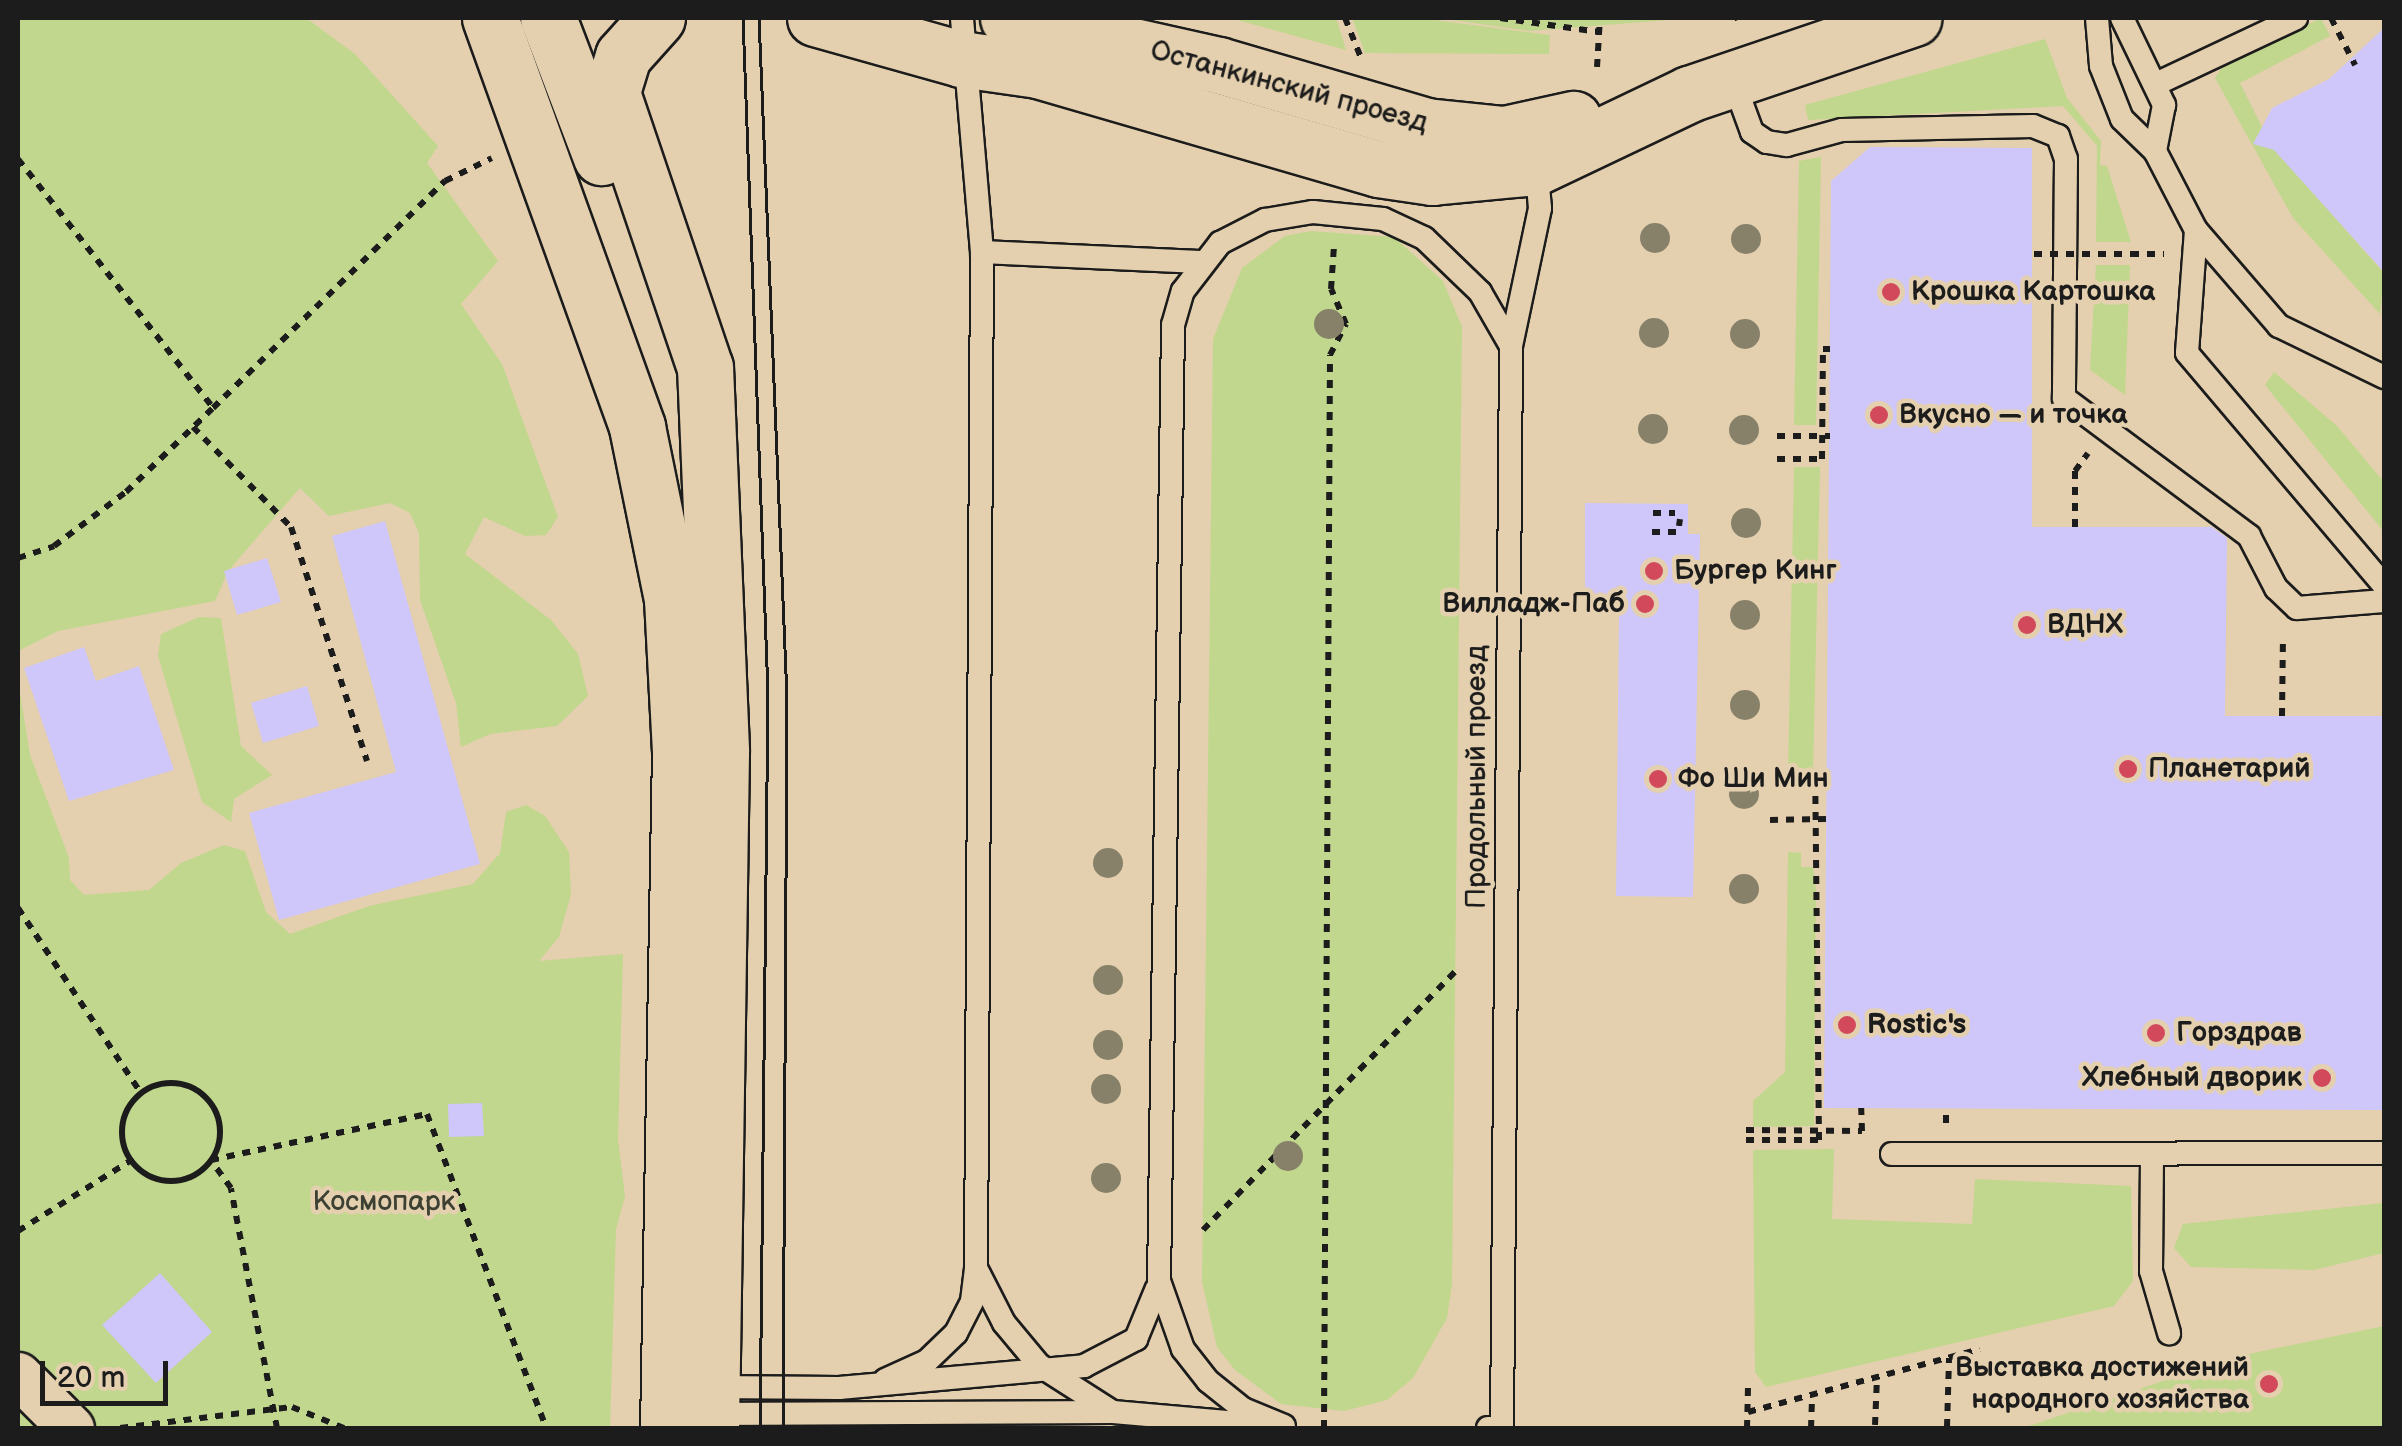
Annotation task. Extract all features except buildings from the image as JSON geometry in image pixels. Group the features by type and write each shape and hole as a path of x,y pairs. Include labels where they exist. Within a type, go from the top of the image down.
{"street":[{"path":"490,18 642,444 672,599 680,750 694,1414"},
{"path":"548,18 705,457"},
{"path":"657,18 622,56 612,92 697,327 721,752 694,1414"},
{"name":"Останкинский проезд","path":"816,18 962,38 1038,70 1378,169 1470,177 1534,149"},
{"name":"Останкинский проезд","path":"1008,18 1218,66 1426,126 1534,149"},
{"path":"1534,149 1913,18"},
{"path":"18,1375 70,1428"}],"lane":[{"path":"2097,18 2100,66 2122,119 2155,151 2196,230 2279,326 2384,377"},
{"path":"2122,18 2164,105 2155,151"},
{"path":"2156,84 2296,18"},
{"path":"885,1380 927,1360 956,1333 972,1300 976,1268 982,252 977,154 962,38"},
{"path":"1710,86 1752,132 1768,142 1880,129 2034,126 2058,136 2066,159 2060,385 2074,410 2249,536 2276,588 2297,608 2384,601"},
{"name":"Продольный проезд","path":"1502,1428 1512,346 1540,208 1534,149"},
{"path":"1287,1427 1208,1381 1183,1349 1159,1281 1168,385 1173,325 1200,262 1242,229 1289,214 1383,220 1458,266 1512,346"},
{"path":"2196,230 2186,353 2384,585"},
{"path":"982,252 1200,262"},
{"path":"1892,1154 2152,1157 2384,1153"},
{"path":"2152,1157 2151,1271 2169,1333"},
{"path":"976,1268 1004,1323 1039,1365 1113,1412"},
{"path":"694,1414 885,1380 1112,1357 1136,1339 1159,1281"},
{"path":"694,1414 1113,1412 1287,1427"},
{"path":"1488,1428 1502,1428"}],"path":[{"path":"1345,18 1368,76"},
{"path":"1500,18 1599,32"},
{"path":"1598,67 1600,18"},
{"path":"2331,18 2355,65"},
{"path":"18,558 69,535 213,408 445,181 502,153"},
{"path":"18,159 213,408"},
{"path":"1324,1428 1330,355 1346,324 1331,289 1335,230"},
{"path":"2034,254 2131,254"},
{"path":"1777,459 1822,460 1830,349"},
{"path":"192,426 291,528 367,761"},
{"path":"2075,527 2075,471 2104,432"},
{"path":"1777,436 1826,436"},
{"path":"1652,532 1677,523 1653,513"},
{"path":"2282,716 2282,634 2297,608"},
{"path":"1746,1140 1818,1140 1819,1130 1820,855 1813,855 1815,780 1770,779"},
{"path":"1770,820 1826,819"},
{"path":"18,908 141,1093"},
{"path":"1204,1230 1326,1099 1455,972"},
{"path":"277,1428 231,1188 211,1160 218,1119 199,1092 166,1083 141,1093 121,1128 130,1161 142,1173 175,1182 211,1160 427,1114 546,1428"},
{"path":"1746,1130 1862,1130 1862,1108"},
{"path":"18,1231 130,1161"},
{"path":"1748,1412 1980,1349"},
{"path":"1947,1427 1950,1358"},
{"path":"1875,1425 1876,1378"},
{"path":"1748,1388 1748,1428"},
{"path":"1810,1428 1812,1396"},
{"path":"120,1428 292,1407 344,1428"}],"green space":[{"path":"18,18 306,18 355,54 438,146 427,163 498,261 461,304 502,364 558,517 546,535 525,536 484,517 465,554 551,620 578,654 588,696 557,726 490,734 461,747 456,703 420,600 419,533 410,513 390,503 329,516 300,488 228,571 215,601 58,631 18,651"},
{"path":"1230,18 1336,18 1346,50"},
{"path":"1352,18 1419,18 1550,35 1549,54 1365,53"},
{"path":"1438,18 1693,18 1529,31"},
{"path":"2321,18 2330,36 2240,83 2264,131 2257,142 2274,149 2384,273 2380,314 2293,218 2215,78 2223,66"},
{"path":"2045,39 2067,98 2101,141 2100,165 2107,166 2131,242 2096,242 2097,146 2063,106 1808,120 1805,105"},
{"path":"1821,157 1816,425 1794,425 1799,161"},
{"path":"1311,231 1394,237 1443,281 1462,327 1452,1284 1447,1318 1413,1378 1387,1400 1344,1411 1281,1404 1235,1370 1217,1347 1202,1282 1213,339 1242,268 1285,236"},
{"path":"2096,265 2130,265 2125,395 2090,370"},
{"path":"2274,372 2337,426 2384,482 2384,532 2265,385"},
{"path":"1794,467 1820,467 1813,775 1788,774"},
{"path":"199,617 221,618 241,746 272,775 234,799 231,822 202,802 158,656 161,634"},
{"name":"Космопарк","path":"18,680 30,755 69,858 70,880 84,895 149,890 181,863 224,845 245,851 266,912 290,934 369,906 473,884 500,853 506,812 526,805 545,816 569,852 571,894 559,937 539,961 623,954 618,1140 625,1196 616,1229 610,1428 18,1428"},
{"path":"1788,852 1801,853 1801,867 1813,867 1816,890 1814,1126 1753,1127 1753,1101 1785,1072"},
{"path":"1834,1149 1832,1219 1972,1224 1975,1179 2131,1186 2133,1281 2114,1306 1766,1387 1755,1372 1753,1150"},
{"path":"2384,1203 2384,1253 2314,1270 2191,1267 2174,1248 2183,1224"},
{"name":"Выставка достижений народного хозяйства","path":"2384,1326 2384,1428 2023,1428 2234,1357"}],"tram line":[{"path":"743,18 768,692 760,1428"},
{"path":"759,18 787,696 783,1428"}],"place":[{"name":"Крошка Картошка","path":"1891,292"},
{"name":"Вкусно — и точка","path":"1879,415"},
{"name":"Бургер Кинг","path":"1654,571"},
{"name":"Вилладж-Паб","path":"1645,604"},
{"name":"ВДНХ","path":"2027,625"},
{"name":"Планетарий","path":"2128,769"},
{"name":"Фо Ши Мин","path":"1658,779"},
{"name":"Rostic's","path":"1847,1025"},
{"name":"Горздрав","path":"2156,1033"},
{"name":"Хлебный дворик","path":"2322,1078"},
{"name":"Выставка достижений народного хозяйства","path":"2269,1384"}]}
